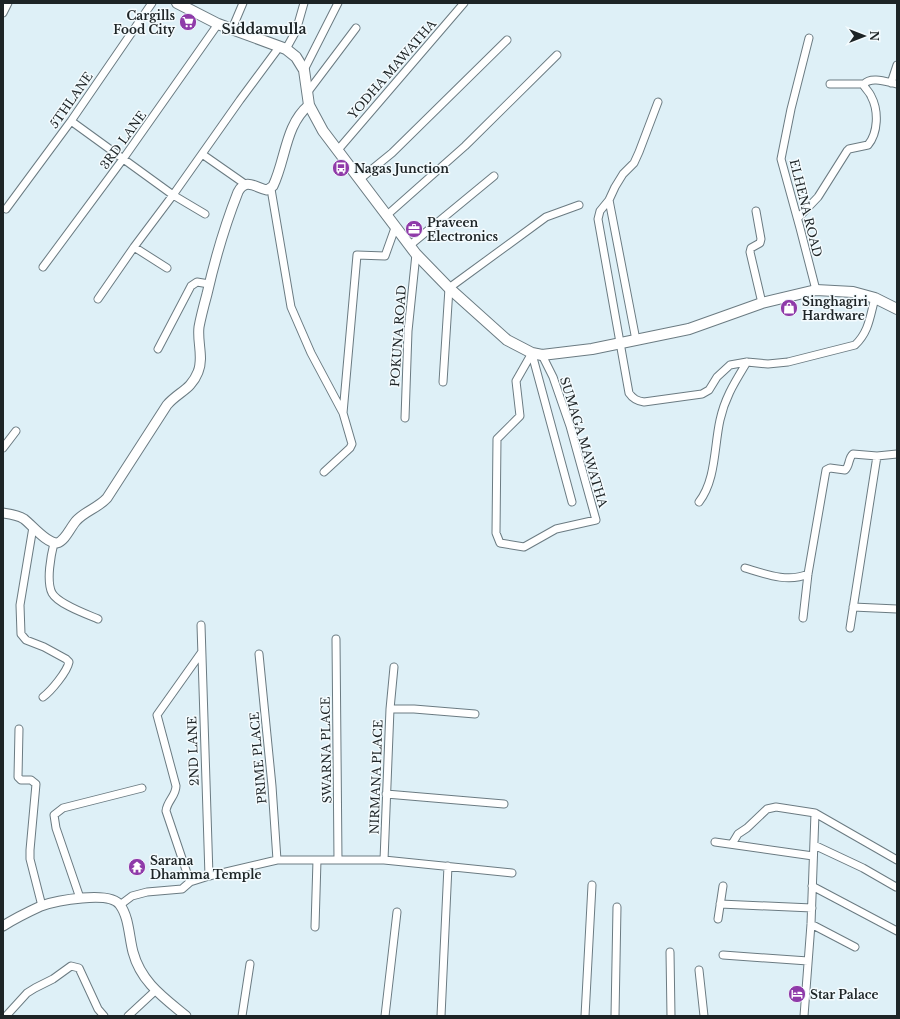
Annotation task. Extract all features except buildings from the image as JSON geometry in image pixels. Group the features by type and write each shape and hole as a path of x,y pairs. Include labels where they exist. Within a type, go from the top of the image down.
{"main road":[{"path":"178,3 218,24 283,48 296,57 304,70 306,94 309,105 323,131 409,246 449,288 507,340 535,354 592,349 689,329 762,303 816,290 853,292 875,298 897,309"}],"street":[{"path":"3,13 8,3"},
{"name":"5THLANE","path":"6,209 71,121 152,3"},
{"path":"232,29 243,3"},
{"path":"98,299 202,154 296,31 304,3"},
{"path":"304,70 338,3"},
{"name":"YODHA MAWATHA","path":"337,150 464,3"},
{"name":"3RD LANE","path":"43,268 123,159 218,24"},
{"path":"306,94 356,28"},
{"name":"ELHENA ROAD","path":"809,38 791,109 781,159 816,290"},
{"path":"360,179 392,153 507,40"},
{"path":"386,216 465,146 557,55"},
{"path":"830,84 864,84 873,80 894,83 897,65"},
{"path":"798,218 818,197 847,151 849,149 868,146 870,142 876,118 874,103 864,84"},
{"path":"658,102 634,163 623,174 609,200 600,211 598,219 630,393 636,400 644,402 706,392 709,390 717,377 730,365 747,362 768,364 788,362 855,345 866,333 875,298"},
{"path":"309,105 301,112 293,125 271,189 291,307 312,353 343,413 352,444 350,448 324,472"},
{"path":"71,121 173,195 205,214"},
{"path":"202,154 245,184 254,185 264,190 271,189"},
{"path":"409,246 494,176"},
{"path":"54,543 62,540 70,527 81,516 98,506 106,498 167,405 176,396 184,392 189,387 198,374 200,367 198,337 199,327 209,284 217,252 236,196 240,188 245,184"},
{"path":"609,200 636,340"},
{"path":"444,382 449,288 546,217 579,205"},
{"path":"756,211 761,239 760,243 751,248 750,252 762,303"},
{"path":"343,413 357,255 385,256 396,228"},
{"path":"134,247 166,268"},
{"name":"POKUNA ROAD","path":"405,418 408,331 416,254"},
{"path":"158,349 192,286 197,282 209,284"},
{"path":"535,354 572,502"},
{"name":"SUMAGA MAWATHA","path":"535,354 553,377 570,426 596,520 556,529 524,547 500,542 496,533 497,439 520,416 516,381 535,354"},
{"path":"699,502 705,493 711,473 720,419 730,390 747,362"},
{"path":"3,448 16,431"},
{"path":"803,618 808,574 826,470 830,468 845,470 852,454 877,456 897,454"},
{"path":"850,628 877,456"},
{"path":"3,513 17,516 54,543"},
{"path":"33,527 20,605 21,634 26,640 44,647 63,657 68,662 68,666 56,683 43,697"},
{"path":"54,543 50,567 50,586 52,592 62,601 98,619"},
{"path":"745,568 782,578 803,576 808,574"},
{"path":"853,607 897,609"},
{"name":"2ND LANE","path":"201,625 208,876"},
{"name":"SWARNA PLACE","path":"336,639 338,860"},
{"path":"190,882 166,811 166,807 174,794 176,786 157,715 201,653"},
{"name":"PRIME PLACE","path":"259,654 272,786 277,860"},
{"path":"390,709 394,667"},
{"name":"NIRMANA PLACE","path":"384,860 390,709 414,709 475,714"},
{"path":"19,729 18,776 21,780 31,780 36,784 30,859 42,906"},
{"path":"80,898 56,828 54,815 63,808 142,788"},
{"path":"386,794 504,804"},
{"path":"732,844 738,834 747,828 767,809 772,808 815,813 897,860"},
{"path":"804,1016 812,908 815,813"},
{"path":"715,842 814,856"},
{"path":"814,845 863,868 896,887"},
{"path":"120,905 132,896 147,892 182,889 190,882 208,876 277,860 384,860 512,873"},
{"path":"315,927 317,860"},
{"path":"441,1016 448,866"},
{"path":"585,1016 592,885"},
{"path":"718,919 723,886"},
{"path":"812,886 897,931"},
{"path":"5,923 42,906 80,898 102,897 115,900 120,905 128,924 133,952 140,969 155,991 186,1016"},
{"path":"720,904 812,908"},
{"path":"615,1016 617,907"},
{"path":"385,1016 397,912"},
{"path":"811,924 855,947"},
{"path":"670,952 671,1016"},
{"path":"723,955 808,961"},
{"path":"242,1016 250,964"},
{"path":"6,1016 27,993 53,979 71,966 79,968 98,1009 104,1016"},
{"path":"698,970 704,1016"},
{"path":"128,1016 155,991"}],"place":[{"name":"Cargills Food City","path":"188,22"},
{"name":"Nagas Junction","path":"341,168"},
{"name":"Praveen Electronics","path":"414,229"},
{"name":"Singhagiri Hardware","path":"789,308"},
{"name":"Sarana Dhamma Temple","path":"137,867"},
{"name":"Star Palace","path":"797,994"}],"district":[{"name":"Siddamulla","path":"264,29"}]}
